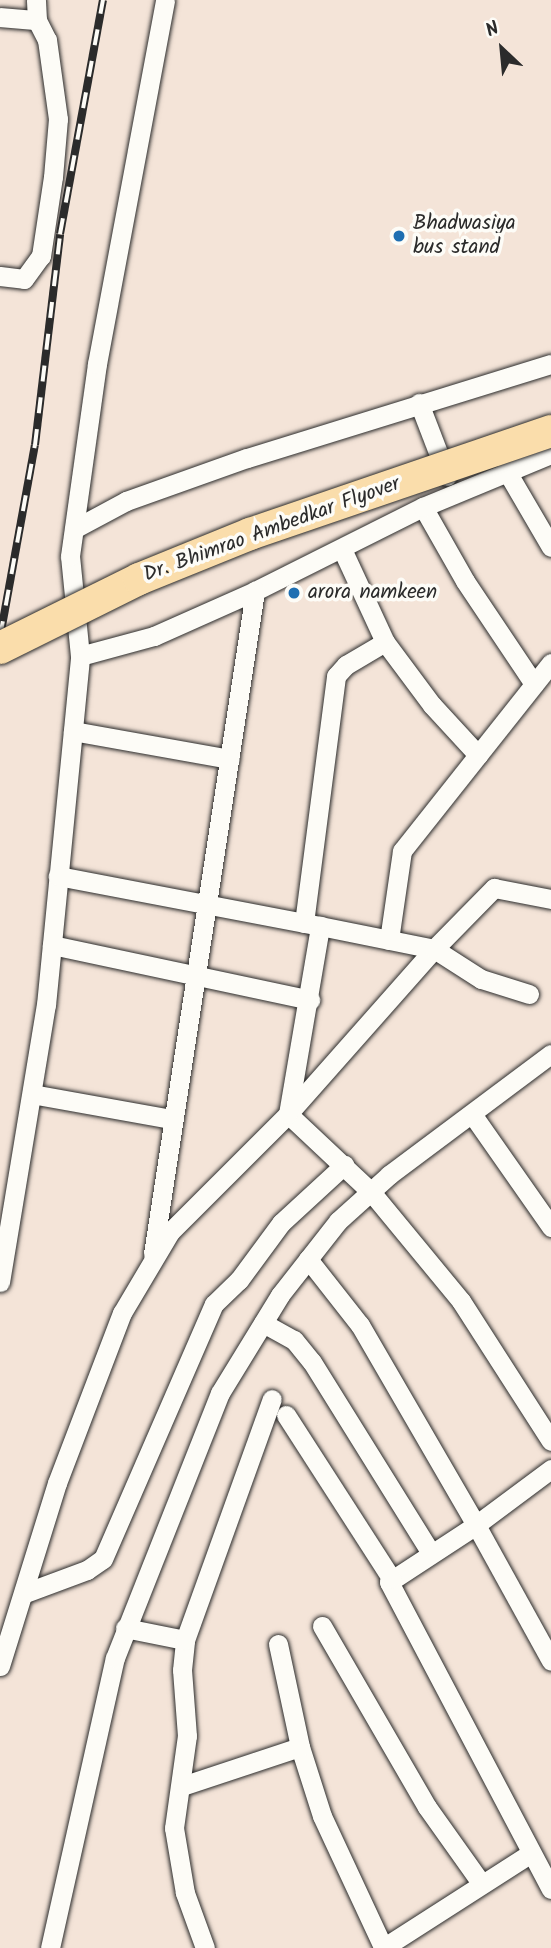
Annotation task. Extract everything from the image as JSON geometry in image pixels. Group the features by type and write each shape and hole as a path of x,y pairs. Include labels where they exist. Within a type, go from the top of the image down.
{"main road":[{"name":"Dr. Bhimrao Ambedkar Flyover","path":"0,624 243,515 551,412"},
{"name":"Dr. Bhimrao Ambedkar Flyover","path":"0,648 139,579 250,534 551,431"}],"street":[{"path":"0,1282 32,1094 52,945 80,656 70,556 97,364 165,0"},
{"path":"0,17 36,10 47,40 58,120 53,177 41,256 24,279 0,276"},
{"path":"74,529 126,501 551,363"},
{"path":"419,404 453,494"},
{"path":"80,656 154,636 255,591 423,507 506,470 551,454"},
{"path":"506,470 551,547"},
{"path":"423,507 464,581 534,684"},
{"path":"342,549 386,642 432,705 478,755"},
{"path":"153,1254 171,1119 255,591"},
{"path":"288,1114 310,1000 312,925 336,676 346,665 386,642"},
{"path":"389,940 402,851 551,663"},
{"path":"72,731 230,759"},
{"path":"58,876 434,949 481,979 529,994"},
{"path":"0,1666 25,1593 57,1483 122,1312 153,1254 288,1114 434,949 494,888 551,899"},
{"path":"52,945 310,1000"},
{"path":"50,1948 125,1628 220,1393 263,1323 329,1230 372,1193 551,1054"},
{"path":"32,1094 171,1119"},
{"path":"288,1114 372,1193 461,1301 551,1441"},
{"path":"472,1114 551,1227"},
{"path":"25,1593 87,1570 103,1559 214,1304 239,1280 281,1223 344,1165"},
{"path":"308,1259 360,1325 548,1650"},
{"path":"263,1323 293,1340 312,1362 431,1553"},
{"path":"205,1948 185,1893 174,1828 187,1736 182,1670 185,1640 272,1399"},
{"path":"286,1415 391,1578 391,1592 551,1889"},
{"path":"391,1578 477,1525 551,1469"},
{"path":"322,1626 427,1807 481,1883"},
{"path":"125,1628 185,1640"},
{"path":"278,1644 300,1747 327,1829 383,1947 531,1853"},
{"path":"182,1786 300,1747"}],"railway":[{"path":"0,637 35,445 60,234 103,0"}],"place":[{"name":"Bhadwasiya bus stand","path":"399,236"},
{"name":"arora namkeen","path":"294,593"}]}
